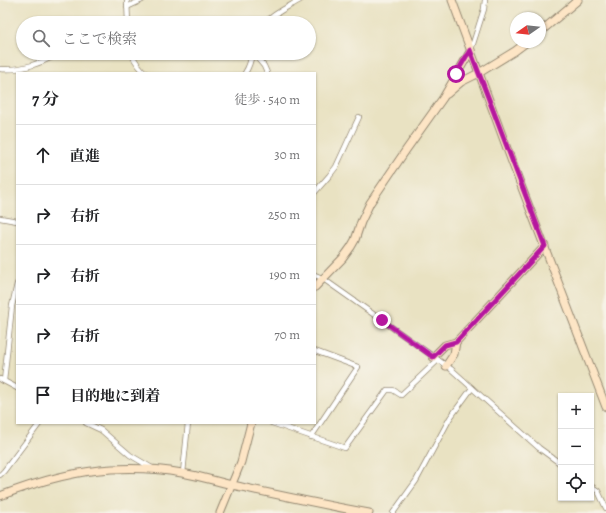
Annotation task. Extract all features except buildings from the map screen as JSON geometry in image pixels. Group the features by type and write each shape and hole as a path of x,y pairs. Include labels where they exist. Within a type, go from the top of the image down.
{"street":[{"path":"127,0 127,16"},
{"path":"127,6 142,0"},
{"path":"273,16 300,0"},
{"path":"452,0 606,407"},
{"path":"316,286 343,258 351,247 370,203 443,98 470,50 484,9 484,0"},
{"path":"546,27 578,0"},
{"path":"443,98 460,82 479,73 519,48"},
{"path":"0,69 25,67 47,60"},
{"path":"135,60 140,69 144,72"},
{"path":"246,72 252,60"},
{"path":"259,60 267,72"},
{"path":"316,191 336,167 359,117"},
{"path":"0,218 16,221"},
{"path":"276,424 345,448 387,390 393,390 401,395 435,359 445,345 456,342 545,246"},
{"path":"316,275 322,278 451,369 539,448 558,462"},
{"path":"16,288 12,306 2,380 16,387"},
{"path":"446,366 454,354 456,342"},
{"path":"311,436 358,367 316,351"},
{"path":"393,513 416,481 450,418 472,388"},
{"path":"0,475 39,424"},
{"path":"88,424 101,430 130,455 155,470"},
{"path":"183,473 188,424"},
{"path":"220,513 241,462 251,424"},
{"path":"0,496 44,480 76,473 114,469 155,470 183,473 231,485 369,513"},
{"path":"594,488 598,491 606,508"}],"route":[{"path":"382,320 433,357 445,345 456,342 545,246 470,50 456,74"}]}
